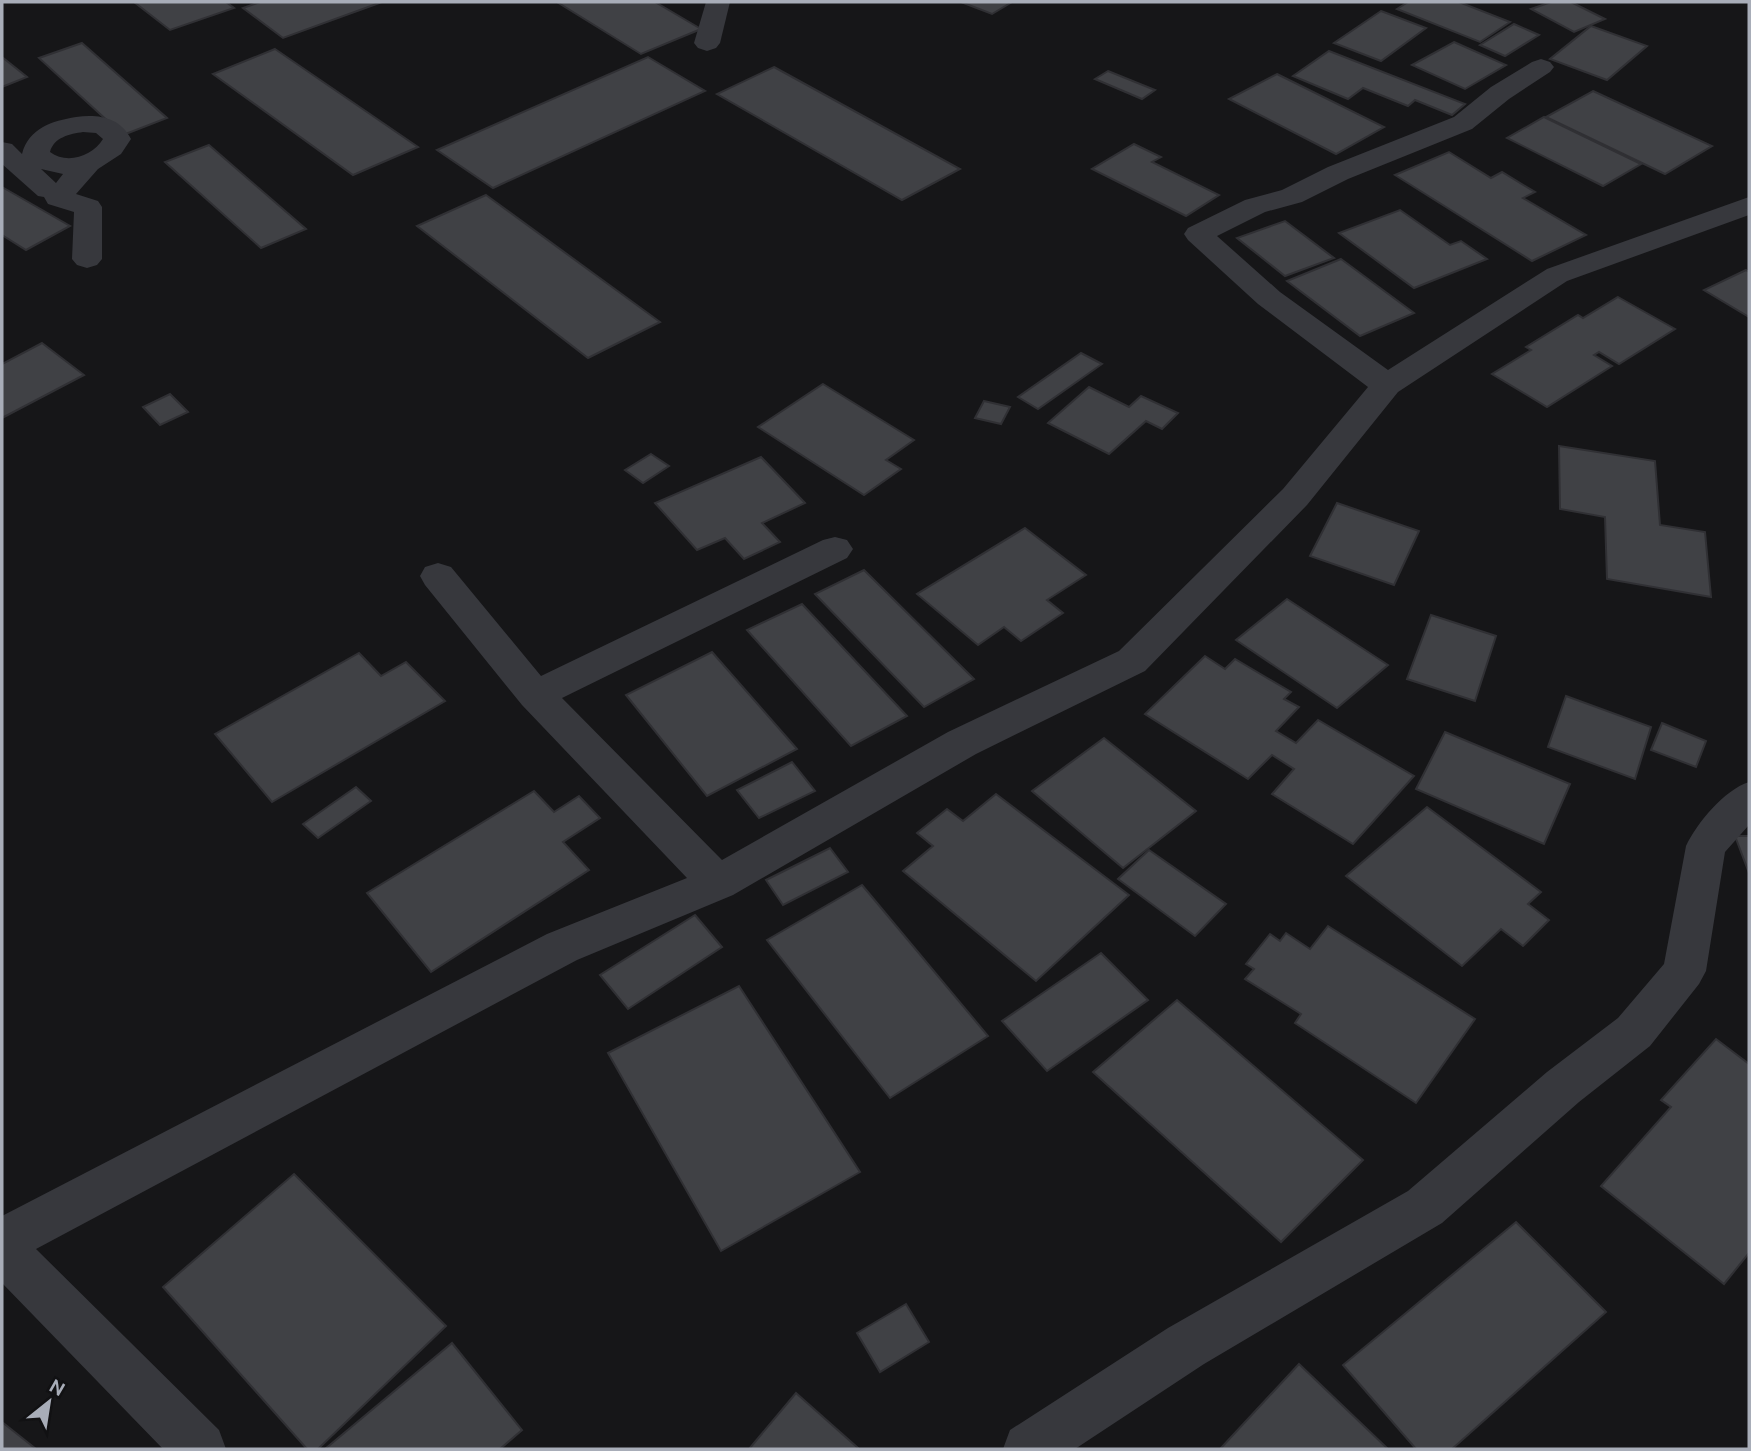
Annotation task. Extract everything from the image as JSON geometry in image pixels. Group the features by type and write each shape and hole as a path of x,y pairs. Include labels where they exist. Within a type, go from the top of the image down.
{"street":[{"path":"707,43 718,2"},
{"path":"1387,385 1269,298 1198,234 1243,211 1292,196 1338,173 1463,122 1541,67"},
{"path":"58,198 89,162 112,149 117,139 113,130 92,124 73,125 56,131 37,144 36,154 39,158 60,166 89,162"},
{"path":"2,125 56,131"},
{"path":"2,150 58,198 88,207 87,259"},
{"path":"2,1241 562,947 718,883 962,743 1132,661 1295,497 1387,385 1557,275 1749,205"},
{"path":"535,695 835,549"},
{"path":"438,576 535,695 718,883"},
{"path":"1029,1449 1186,1346 1425,1207 1563,1087 1634,1032 1684,971 1706,846 1749,798"},
{"path":"2,1249 200,1449"}],"building":[{"path":"134,2 226,2 234,8 170,30"},
{"path":"260,2 382,2 283,38 243,8"},
{"path":"557,2 655,2 701,29 641,54"},
{"path":"961,2 1012,2 992,14"},
{"path":"1408,2 1459,2 1510,22 1480,42 1397,9"},
{"path":"1551,2 1571,2 1605,19 1574,32 1531,9"},
{"path":"1381,11 1426,28 1381,61 1334,43"},
{"path":"1514,24 1539,35 1505,56 1480,45"},
{"path":"1591,26 1647,46 1607,80 1550,59"},
{"path":"1454,42 1506,65 1465,89 1412,65"},
{"path":"82,43 167,118 123,135 39,58"},
{"path":"275,49 418,147 353,175 213,74"},
{"path":"1329,51 1465,104 1452,115 1415,100 1408,106 1363,88 1348,99 1293,76"},
{"path":"2,57 27,77 2,87"},
{"path":"648,57 705,91 493,188 437,150"},
{"path":"774,67 960,169 902,200 717,94"},
{"path":"1108,71 1155,90 1142,99 1095,79"},
{"path":"1277,74 1384,127 1336,154 1229,99"},
{"path":"1593,91 1712,146 1665,174 1546,117"},
{"path":"1544,117 1641,164 1603,186 1507,138"},
{"path":"1134,144 1161,157 1152,162 1219,195 1186,216 1092,169"},
{"path":"209,145 306,229 261,248 165,162"},
{"path":"1449,152 1491,178 1502,172 1535,192 1523,198 1586,235 1532,261 1395,175"},
{"path":"2,187 70,226 26,250 2,235"},
{"path":"486,195 660,322 588,358 417,226"},
{"path":"1400,210 1450,245 1461,241 1487,259 1414,288 1339,233"},
{"path":"1285,221 1334,258 1285,276 1237,238"},
{"path":"1341,259 1414,313 1360,336 1287,281"},
{"path":"1746,270 1749,272 1749,317 1704,290"},
{"path":"1618,297 1675,329 1619,364 1599,352 1594,355 1612,366 1547,407 1492,374 1531,350 1526,347 1578,315 1583,318"},
{"path":"42,343 84,375 2,418 2,364"},
{"path":"1081,353 1102,364 1038,409 1018,397"},
{"path":"823,384 914,440 886,460 901,469 864,495 758,427"},
{"path":"1089,387 1129,407 1141,396 1178,413 1162,429 1146,421 1109,454 1048,423"},
{"path":"170,394 188,412 160,425 143,407"},
{"path":"984,401 1010,407 1001,424 975,418"},
{"path":"1559,446 1655,461 1660,525 1705,532 1711,597 1607,579 1605,517 1560,509"},
{"path":"651,454 669,466 643,483 625,470"},
{"path":"761,457 805,503 762,523 780,542 744,559 725,538 697,550 655,503"},
{"path":"1337,503 1419,531 1394,585 1310,556"},
{"path":"1025,528 1086,575 1047,600 1063,613 1021,641 1004,627 978,645 917,594"},
{"path":"864,570 974,679 924,707 815,594"},
{"path":"1287,599 1388,665 1337,708 1236,640"},
{"path":"802,604 907,716 851,746 747,630"},
{"path":"1431,615 1496,636 1475,701 1407,679"},
{"path":"712,652 797,749 707,796 626,695"},
{"path":"359,653 381,676 406,662 445,701 272,802 215,734"},
{"path":"1205,656 1225,669 1235,659 1291,692 1284,699 1299,707 1276,731 1296,743 1318,720 1414,776 1353,844 1272,794 1294,769 1272,755 1248,779 1145,714"},
{"path":"1566,696 1651,727 1635,779 1548,747"},
{"path":"1662,723 1706,741 1696,767 1651,750"},
{"path":"1445,732 1570,784 1544,844 1416,789"},
{"path":"1104,738 1196,811 1123,868 1032,791"},
{"path":"792,762 815,791 759,818 737,790"},
{"path":"356,787 371,801 318,838 303,824"},
{"path":"534,791 554,812 579,796 600,818 563,842 589,870 431,972 367,893"},
{"path":"996,794 1129,895 1036,981 903,871 933,846 917,833 947,809 963,821"},
{"path":"1427,807 1541,892 1528,904 1549,920 1523,946 1501,929 1462,966 1346,876"},
{"path":"1735,836 1749,836 1749,873"},
{"path":"830,848 848,872 783,905 766,880"},
{"path":"1149,850 1226,904 1195,936 1118,879"},
{"path":"862,885 988,1036 890,1098 767,940"},
{"path":"695,915 722,947 628,1009 600,975"},
{"path":"1328,926 1475,1019 1416,1103 1295,1023 1301,1014 1245,979 1254,969 1246,964 1270,934 1280,941 1286,933 1310,949"},
{"path":"1101,953 1148,1000 1047,1071 1002,1021"},
{"path":"739,986 860,1172 721,1251 608,1053"},
{"path":"1177,1000 1363,1160 1281,1242 1093,1072"},
{"path":"1716,1039 1749,1064 1749,1253 1724,1284 1601,1186 1671,1107 1661,1100"},
{"path":"294,1174 446,1326 318,1449 307,1449 163,1287"},
{"path":"1516,1222 1606,1312 1452,1449 1416,1449 1343,1365"},
{"path":"906,1304 929,1342 880,1372 857,1333"},
{"path":"452,1343 522,1430 500,1449 325,1449"},
{"path":"1299,1364 1388,1449 1220,1449"},
{"path":"796,1393 858,1448 858,1449 749,1449"},
{"path":"2,1422 36,1449 2,1449"}]}
